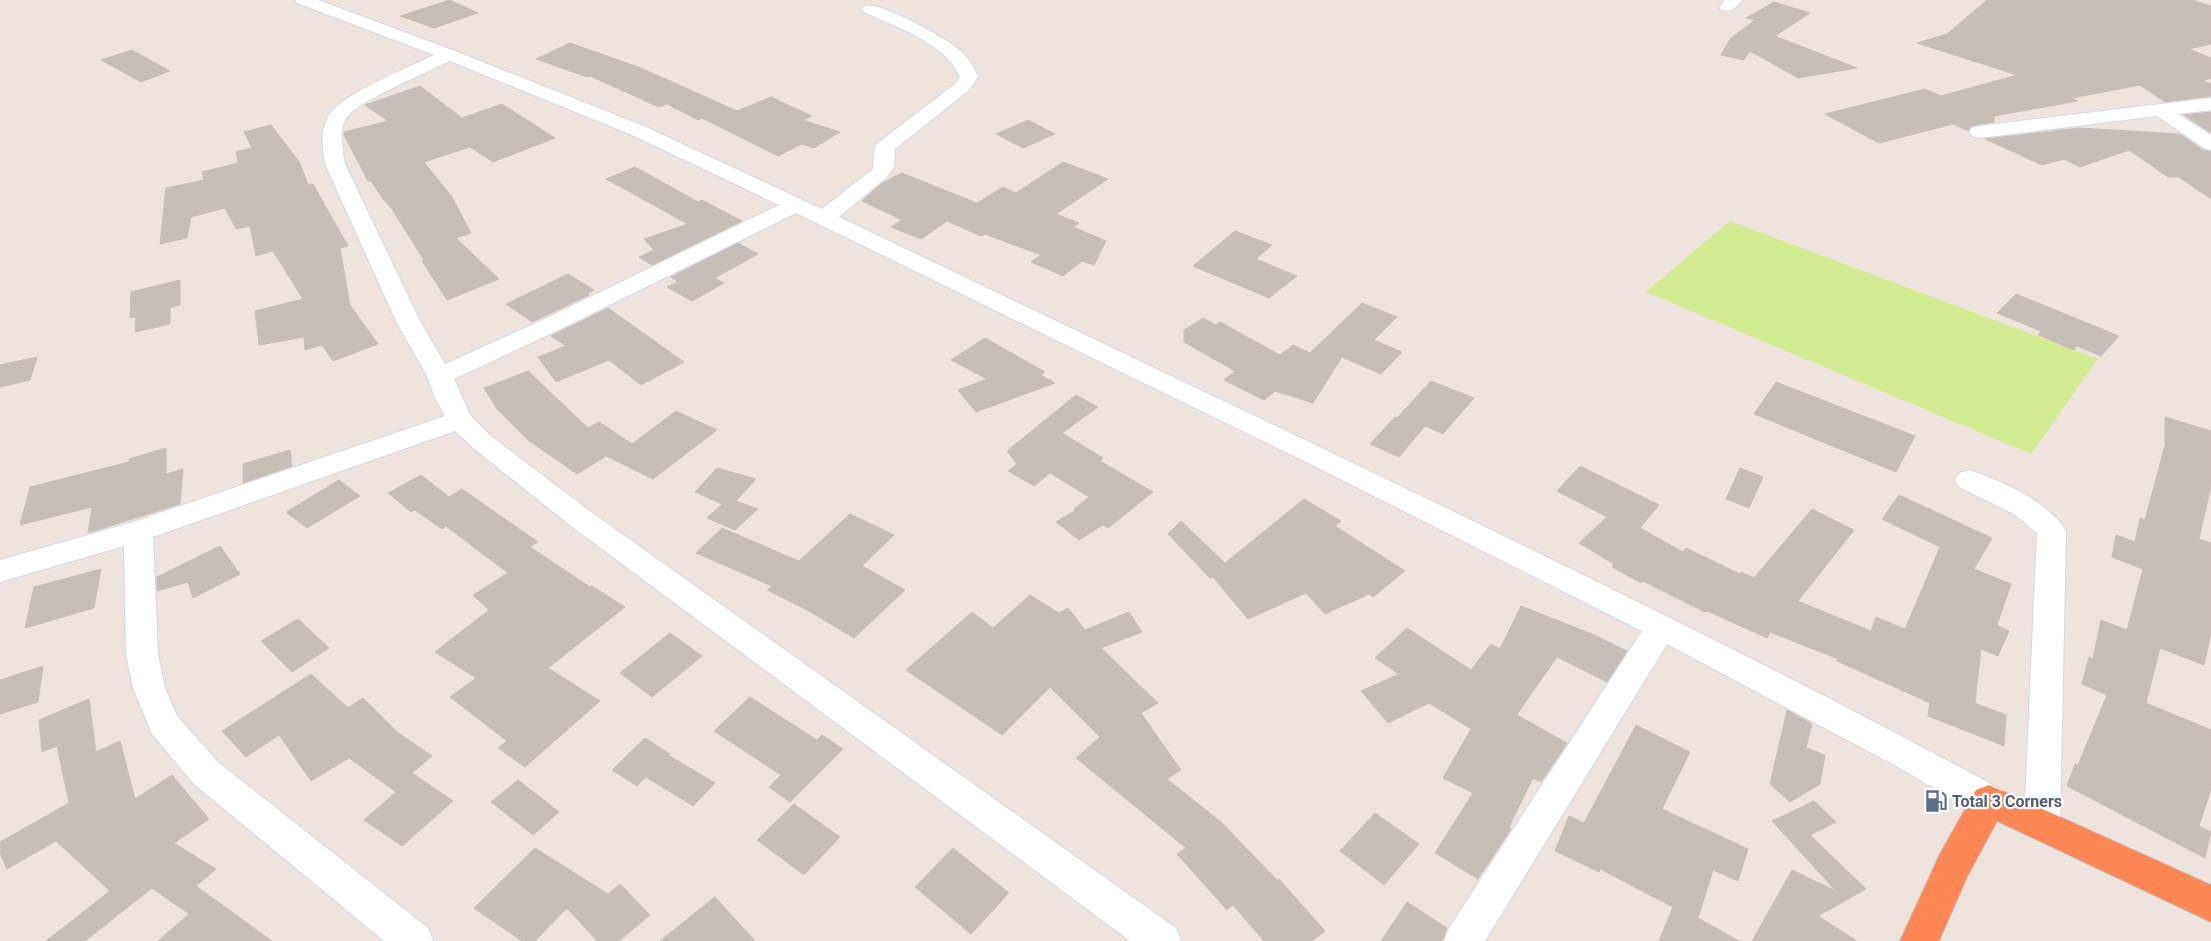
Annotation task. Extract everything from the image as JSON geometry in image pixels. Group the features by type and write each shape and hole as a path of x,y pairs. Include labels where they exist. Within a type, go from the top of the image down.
{"highway":[{"path":"1919,941 1953,866 1989,802 2042,824 2211,904"}],"street":[{"path":"303,0 450,55 639,131 824,218 1327,461 1661,627 1908,756 1989,802"},
{"path":"824,218 880,173 884,167 883,150 885,147 962,87 969,77 967,67 948,47 870,9"},
{"path":"450,55 364,96 338,114 332,137 335,164 408,321 440,376 460,420 482,442 580,519 1162,941"},
{"path":"1979,132 2211,104"},
{"path":"2160,110 2211,144"},
{"path":"440,376 557,322 795,205"},
{"path":"0,571 138,531 460,420"},
{"path":"1968,480 2031,511 2044,520 2052,531 2042,824"},
{"path":"138,531 142,654 149,688 164,724 206,773 414,941"},
{"path":"1463,941 1661,627"}],"green space":[{"path":"1730,221 2098,359 2031,454 1646,292"}],"building":[{"path":"450,0 478,13 434,28 400,16"},
{"path":"1987,0 2193,0 2211,6 2211,44 2189,49 2211,58 2211,78 2203,81 2211,84 2211,96 2165,102 2140,85 2072,98 2078,101 1994,116 1994,122 1971,126 1968,131 1953,124 1879,143 1825,114 1925,89 1941,96 2017,75 1917,43 1947,34"},
{"path":"1774,2 1810,13 1775,36 1857,68 1798,78 1750,51 1744,60 1721,55 1730,39 1755,20 1746,18"},
{"path":"570,43 641,68 737,111 771,97 812,116 802,120 840,132 814,148 802,144 778,156 702,118 698,120 667,104 659,107 590,76 587,77 536,59"},
{"path":"132,50 170,71 141,82 101,60"},
{"path":"420,86 462,118 502,104 555,138 493,162 470,147 424,162 452,197 471,233 456,238 499,279 447,300 422,261 424,260 394,211 371,181 368,181 344,135 344,132 388,121 365,105"},
{"path":"2211,112 2211,133 2184,115"},
{"path":"1028,120 1055,134 1023,148 996,134"},
{"path":"271,125 300,163 308,185 313,184 348,246 340,248 350,305 378,344 333,361 322,345 305,350 304,337 259,345 255,311 303,299 273,251 256,256 250,226 236,229 225,208 191,217 187,238 160,244 166,188 204,180 202,172 238,163 236,152 252,148 244,132"},
{"path":"2079,128 2180,134 2203,150 2211,152 2211,199 2179,177 2168,177 2129,150 2080,167 2064,159 2042,165 1985,139"},
{"path":"1063,162 1108,179 1056,214 1079,223 1073,227 1106,241 1094,265 1082,261 1063,276 1031,262 1041,255 985,234 981,236 947,221 921,239 891,227 902,220 862,201 882,183 902,173 977,203 1003,187 1016,193"},
{"path":"635,167 698,202 702,200 742,221 652,265 639,257 654,250 644,239 688,224 606,179"},
{"path":"1235,231 1272,245 1256,259 1297,276 1269,298 1193,266"},
{"path":"738,243 758,254 715,278 724,283 692,301 667,287 678,282 671,277"},
{"path":"568,274 594,290 587,294 589,295 532,322 506,304"},
{"path":"180,280 180,305 170,308 170,324 135,332 136,317 130,318 131,292"},
{"path":"2016,294 2119,336 2101,356 2077,346 2074,350 2038,335 2041,331 1997,313"},
{"path":"1362,303 1397,317 1374,340 1402,352 1381,374 1342,357 1313,403 1275,391 1264,400 1224,380 1235,371 1184,342 1184,330 1203,318 1216,325 1220,322 1280,355 1293,345 1310,353"},
{"path":"608,308 684,362 641,385 609,360 556,382 538,357 566,346 551,336"},
{"path":"985,338 1045,372 1041,375 1055,383 976,412 958,390 987,379 951,360"},
{"path":"37,357 30,380 0,387 0,365"},
{"path":"528,371 588,428 599,422 632,444 676,411 717,430 653,479 606,456 577,474 528,440 497,409 484,388"},
{"path":"1431,381 1474,398 1443,434 1425,426 1399,457 1370,444 1395,417 1397,418"},
{"path":"1776,382 1915,436 1896,472 1754,414"},
{"path":"1076,395 1098,407 1062,433 1103,458 1100,461 1153,492 1108,528 1103,525 1079,540 1056,522 1076,510 1074,509 1089,497 1050,473 1034,486 1008,471 1017,464 1007,451"},
{"path":"2165,417 2211,431 2211,486 2199,539 2211,543 2211,633 2204,665 2160,648 2146,703 2211,730 2211,789 2199,826 2211,832 2205,858 2067,786 2075,764 2078,765 2107,695 2082,684 2089,657 2093,659 2101,620 2127,630 2143,569 2112,557 2116,535 2135,542 2140,518 2145,520 2165,445"},
{"path":"166,448 166,474 183,469 180,504 88,533 92,507 20,525 30,487 129,462 129,459"},
{"path":"290,450 292,466 243,483 243,464"},
{"path":"1580,466 1659,505 1640,528 1683,552 1686,548 1740,574 1741,572 1754,578 1812,509 1854,530 1798,601 1871,631 1876,617 1905,629 1940,547 1882,519 1899,495 1992,538 1974,569 2011,584 1997,625 2009,631 1998,656 1981,649 1975,703 2006,715 2004,746 1928,716 1930,703 1837,661 1838,659 1770,632 1767,638 1707,611 1705,612 1643,581 1641,583 1612,567 1614,564 1579,543 1607,517 1557,491"},
{"path":"717,468 756,479 736,501 758,509 735,530 707,518 722,504 695,492"},
{"path":"1740,468 1763,477 1749,508 1726,499"},
{"path":"421,475 449,497 462,489 538,542 530,547 590,587 592,586 625,607 548,668 600,701 525,767 498,748 507,741 450,697 476,678 435,652 489,610 473,595 508,573 446,526 442,529 415,510 411,512 388,493"},
{"path":"339,480 360,496 307,528 286,512"},
{"path":"1304,499 1341,521 1335,526 1405,571 1373,597 1369,594 1325,614 1306,593 1248,619 1213,577 1210,578 1168,534 1181,521 1225,563"},
{"path":"850,514 894,535 862,566 905,590 854,638 809,611 767,590 772,586 696,553 722,528 799,561"},
{"path":"220,546 240,574 193,598 188,582 157,591 157,577"},
{"path":"101,569 94,608 25,628 34,587"},
{"path":"1030,595 1059,613 1068,608 1085,630 1129,612 1142,632 1101,648 1158,703 1141,713 1181,770 1167,779 1221,822 1277,880 1279,879 1325,931 1312,941 1264,941 1233,905 1227,910 1177,854 1186,848 1076,758 1100,737 1050,687 1002,735 906,670 972,612 993,628"},
{"path":"1521,606 1592,634 1627,651 1607,682 1557,657 1520,710 1517,715 1567,743 1541,782 1533,778 1509,827 1511,829 1478,879 1435,853 1473,793 1443,778 1471,729 1429,703 1388,723 1361,691 1399,674 1375,658 1407,628 1471,670 1491,644 1500,649"},
{"path":"298,619 329,648 292,672 261,641"},
{"path":"670,633 702,656 652,697 620,673"},
{"path":"43,666 38,702 0,714 0,680"},
{"path":"311,674 348,708 363,698 397,732 432,756 412,773 453,801 402,846 364,820 396,792 349,758 311,781 279,735 246,757 222,731"},
{"path":"750,697 817,740 822,735 843,749 790,802 769,787 781,775 714,731"},
{"path":"89,699 96,752 120,741 135,799 172,775 209,819 174,843 216,869 196,886 272,941 158,941 189,914 152,888 85,941 46,941 110,891 56,841 7,869 0,853 0,842 69,803 57,746 42,752 39,720"},
{"path":"1787,710 1812,724 1806,748 1825,755 1820,784 1790,802 1770,784"},
{"path":"1636,725 1690,752 1662,809 1748,849 1738,881 1713,870 1698,918 1739,941 1659,941 1673,907 1600,869 1599,872 1555,851 1569,816 1584,823"},
{"path":"645,738 670,754 668,755 715,783 693,806 646,777 637,786 612,770"},
{"path":"518,780 559,812 533,835 491,802"},
{"path":"1814,801 1836,822 1810,835 1866,889 1818,916 1857,941 1752,941 1792,870 1836,891 1772,821"},
{"path":"794,804 840,837 804,875 757,840"},
{"path":"1375,813 1419,844 1384,885 1340,851"},
{"path":"535,848 608,894 620,884 650,915 619,941 597,941 567,908 535,941 522,941 474,908"},
{"path":"953,848 1009,893 971,934 915,887"},
{"path":"715,897 755,941 660,941"},
{"path":"1407,902 1447,928 1442,941 1381,941"}],"place":[{"name":"Total 3 Corners","path":"1936,801"}]}
